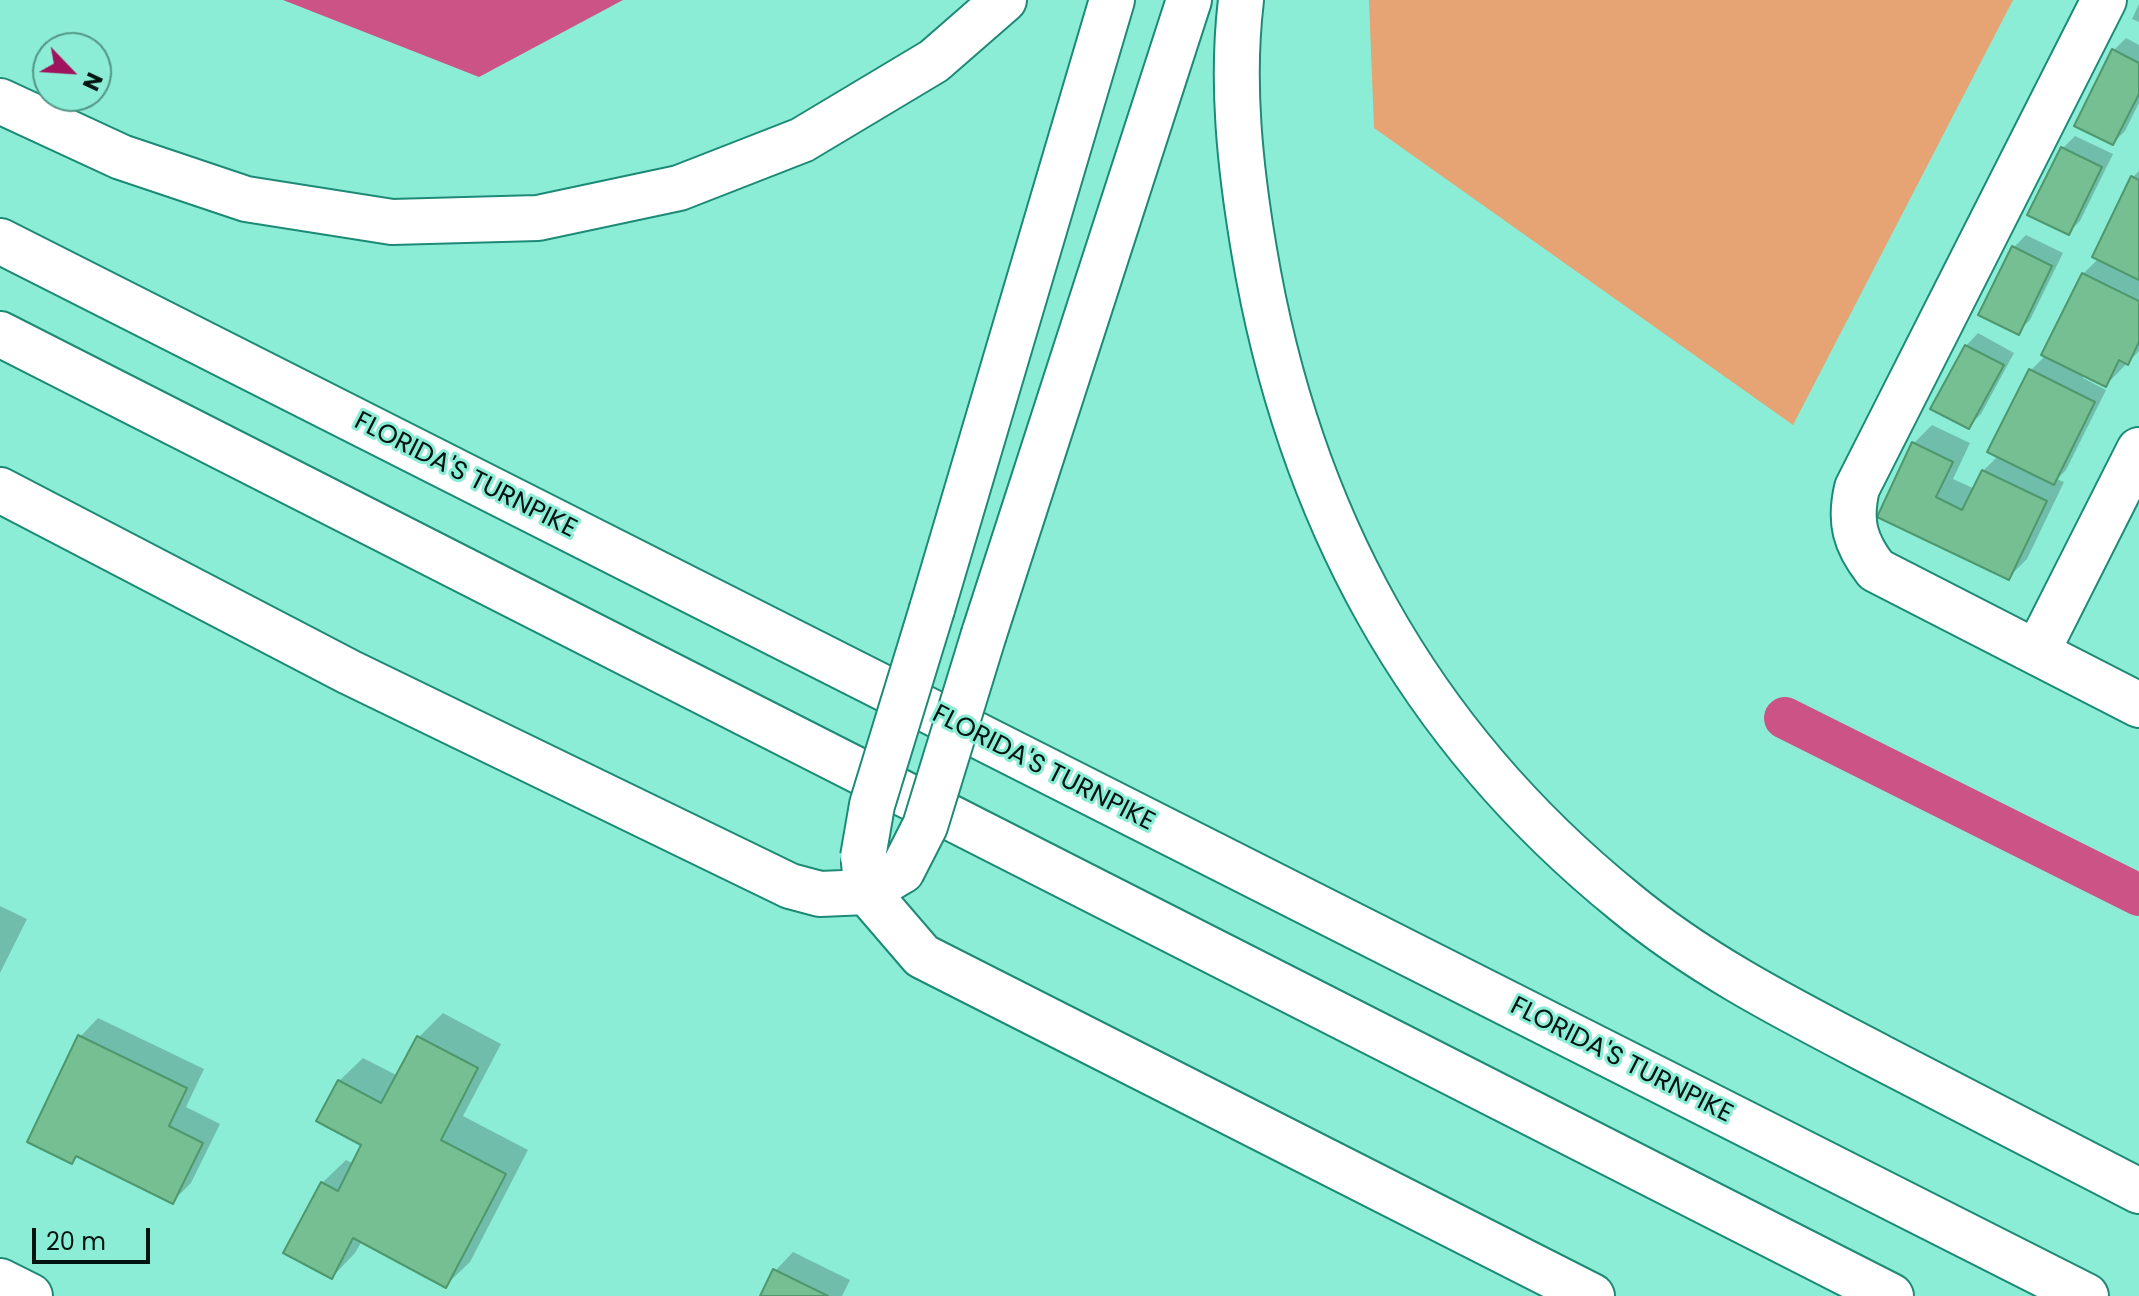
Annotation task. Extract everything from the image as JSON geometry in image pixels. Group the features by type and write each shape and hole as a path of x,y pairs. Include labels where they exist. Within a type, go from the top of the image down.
{"main road":[{"path":"0,101 121,157 246,199 392,222 538,218 679,188 802,140 934,61 1004,0"},
{"path":"1112,0 872,805 877,873 922,956 1592,1296"},
{"path":"0,490 349,672 790,886 820,894 877,873 925,826 1189,0"},
{"path":"1241,0 1236,45 1241,176 1268,334 1298,438 1353,569 1431,701 1524,812 1626,903 1747,988 2139,1191"},
{"path":"2104,0 1857,488 1851,513 1854,535 1876,570 2139,705"},
{"name":"FLORIDA'S TURNPIKE","path":"0,241 2086,1296"},
{"path":"0,334 1891,1296"},
{"path":"2037,652 2139,450"},
{"path":"0,1281 30,1296"}],"shaded area":[{"path":"283,0 623,0 479,77"},
{"path":"1369,0 2013,0 1793,425 1374,128"}],"building":[{"path":"2112,49 2139,63 2139,94 2113,145 2074,126"},
{"path":"2061,147 2102,167 2069,235 2027,215"},
{"path":"2131,176 2139,180 2139,280 2092,257"},
{"path":"2012,246 2052,266 2019,335 1978,315"},
{"path":"2082,273 2139,301 2139,342 2128,365 2119,360 2106,387 2041,355"},
{"path":"1965,345 2004,365 1969,429 1930,409"},
{"path":"2029,369 2095,402 2054,485 1987,452"},
{"path":"1912,442 1953,462 1936,497 1962,510 1982,470 2047,501 2009,580 1877,517"},
{"path":"78,1035 187,1088 169,1126 203,1143 173,1204 76,1156 72,1164 27,1142"},
{"path":"417,1036 478,1068 441,1140 506,1174 446,1288 353,1238 332,1279 283,1253 321,1182 338,1191 361,1145 316,1121 338,1080 381,1103"},
{"path":"773,1269 828,1296 760,1296"}],"waterway":[{"path":"1785,718 2139,895"}]}
